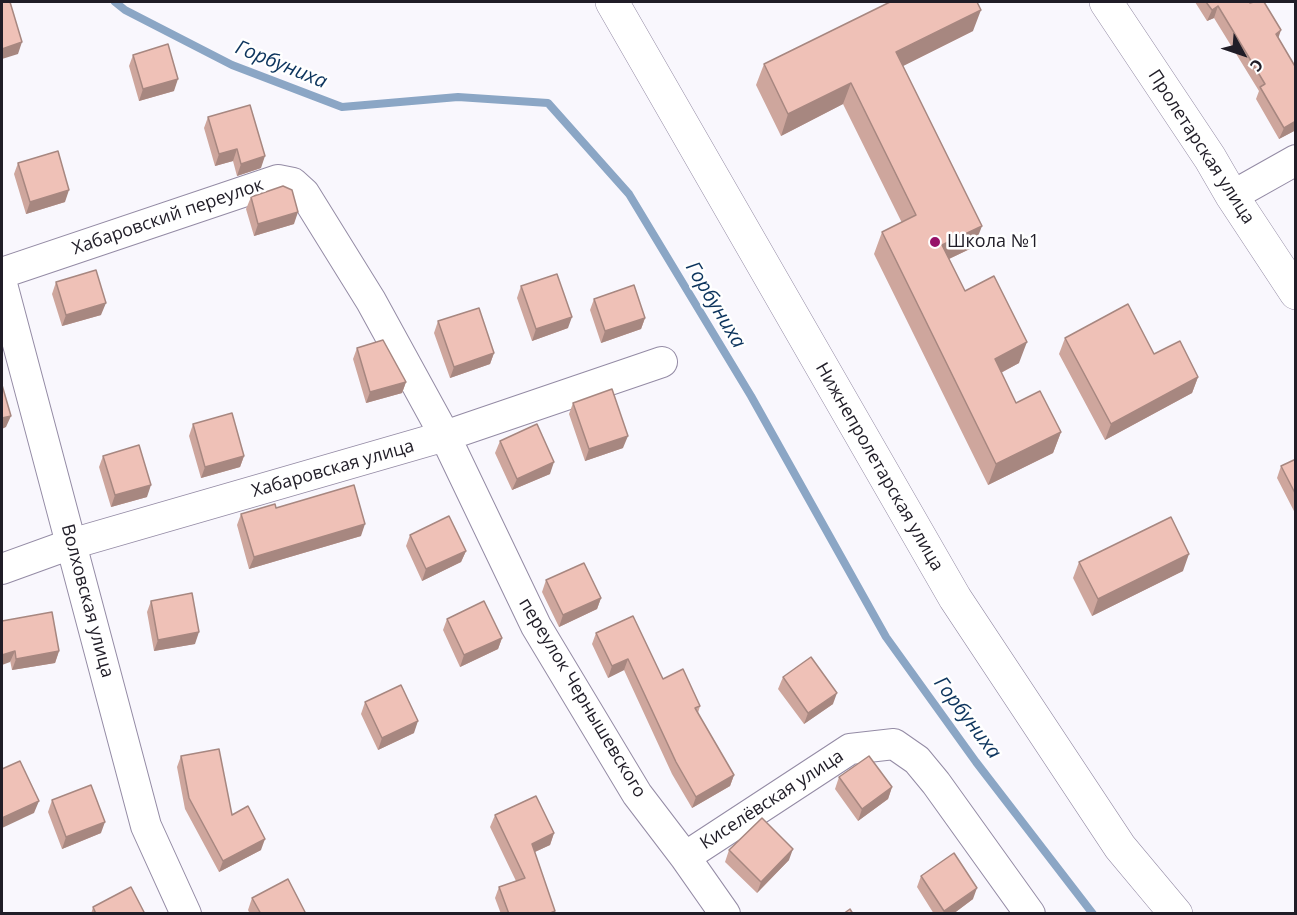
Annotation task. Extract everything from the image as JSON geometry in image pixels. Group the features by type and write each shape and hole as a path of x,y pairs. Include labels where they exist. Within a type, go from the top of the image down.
{"main road":[{"name":"Нижнепролетарская улица","path":"612,2 955,598 1120,847 1176,914"},
{"name":"Пролетарская улица","path":"1106,2 1296,293"}],"street":[{"path":"1232,196 1296,160"},
{"name":"Хабаровский переулок","path":"2,273 278,180 293,183 304,193 371,301 445,436"},
{"name":"Волховская улица","path":"2,284 146,826 186,914"},
{"name":"Хабаровская улица","path":"2,569 71,544 445,436 662,362"},
{"name":"переулок Чернышевского","path":"445,436 536,626 637,794 685,856 725,914"},
{"name":"Киселёвская улица","path":"685,856 849,749 894,744 917,760 936,783 1029,914"}],"building":[{"path":"2,2 10,2 22,42 2,49"},
{"name":"Школа №1","path":"890,2 977,2 981,10 896,52 982,226 942,245 965,291 994,276 1027,342 995,359 1016,403 1040,391 1061,432 996,464 882,232 916,215 851,83 788,114 764,64"},
{"path":"1206,2 1264,2 1281,30 1276,34 1296,68 1296,121 1284,128 1260,87 1265,84 1218,6 1212,10"},
{"path":"168,44 178,79 143,89 133,55"},
{"path":"250,105 265,156 241,164 237,149 219,154 208,117"},
{"path":"58,151 69,190 30,202 18,163"},
{"path":"283,186 292,190 298,212 258,224 251,197"},
{"path":"96,270 106,303 66,315 56,282"},
{"path":"557,274 572,317 536,329 521,286"},
{"path":"634,285 645,318 605,331 594,299"},
{"path":"1128,304 1154,354 1180,341 1198,377 1111,424 1065,338"},
{"path":"479,308 494,353 454,367 438,321"},
{"path":"383,340 406,382 370,392 357,348"},
{"path":"2,385 11,416 2,418"},
{"path":"612,389 628,436 589,449 573,403"},
{"path":"232,413 244,456 205,467 193,424"},
{"path":"537,424 554,462 517,479 500,441"},
{"path":"139,445 151,485 115,495 103,456"},
{"path":"1296,459 1296,495 1281,466"},
{"path":"354,485 365,524 254,557 241,514 275,504 276,508"},
{"path":"449,516 466,551 426,569 410,535"},
{"path":"1171,517 1189,554 1098,599 1079,562"},
{"path":"584,563 601,598 563,615 546,580"},
{"path":"192,593 199,632 158,640 151,601"},
{"path":"484,601 502,638 464,655 447,619"},
{"path":"52,612 59,651 16,659 15,651 2,655 2,621"},
{"path":"633,616 663,679 683,669 700,706 695,708 734,775 696,797 676,762 628,659 612,666 596,633"},
{"path":"811,657 837,693 808,713 783,677"},
{"path":"401,685 418,721 382,738 365,702"},
{"path":"219,749 232,815 248,806 265,839 223,861 189,798 181,756"},
{"path":"869,756 892,787 862,809 839,777"},
{"path":"20,761 39,801 2,818 2,769"},
{"path":"91,785 105,822 66,837 52,800"},
{"path":"536,796 554,833 532,844 555,911 548,914 509,914 499,887 525,878 495,815"},
{"path":"762,818 793,849 761,882 729,850"},
{"path":"954,853 977,888 944,911 921,876"},
{"path":"288,879 306,914 261,914 252,898"},
{"path":"131,887 145,914 96,914 93,907"},
{"path":"850,909 853,914 843,914"}],"waterway":[{"name":"Горбуниха","path":"115,2 125,10 232,65 342,107 458,97 548,103 629,194 751,396 886,637 976,762 1093,914"}],"place":[{"name":"Школа №1","path":"935,242"}]}
